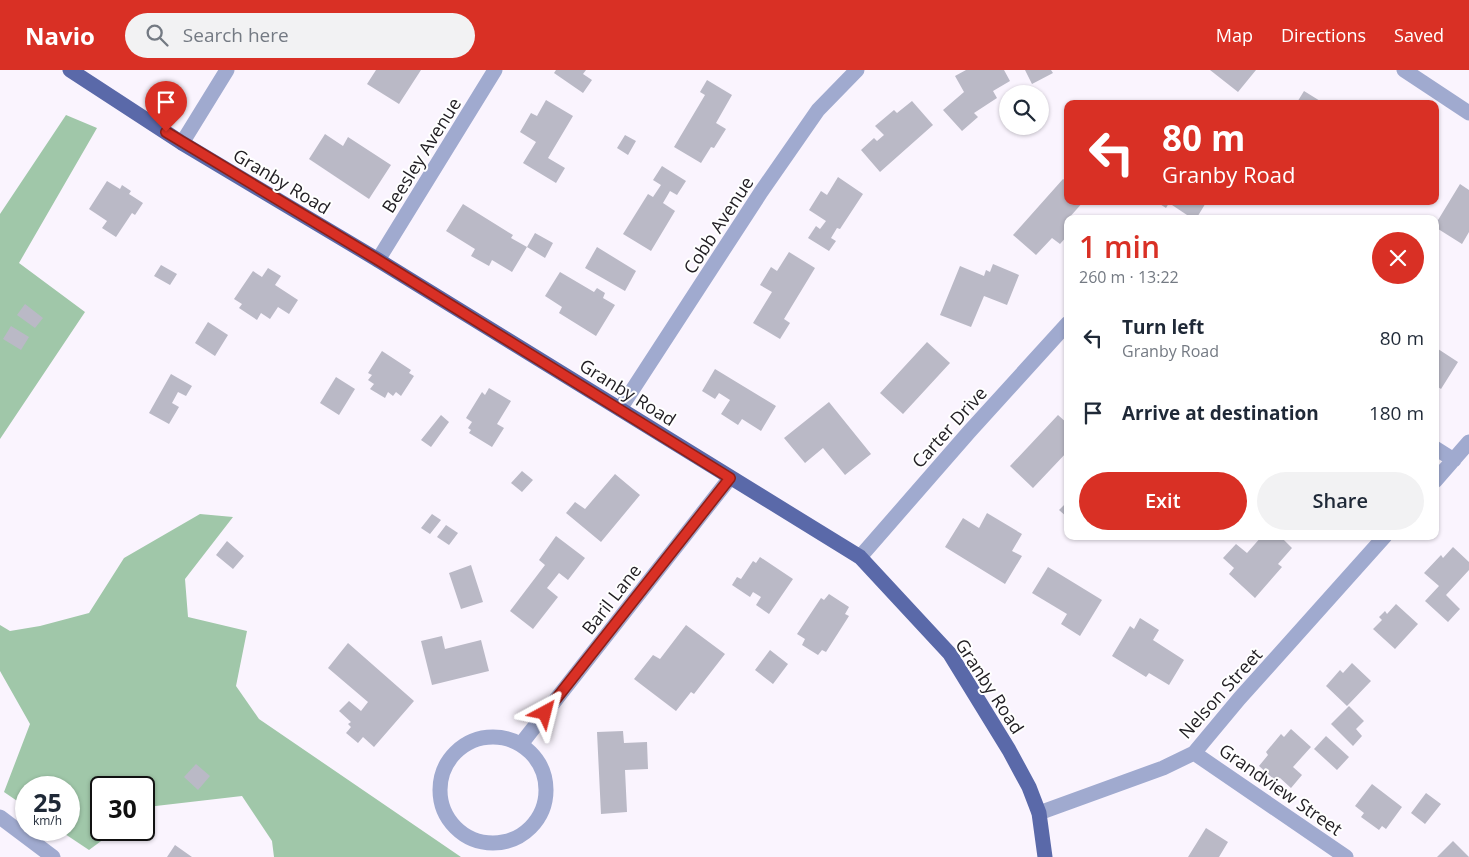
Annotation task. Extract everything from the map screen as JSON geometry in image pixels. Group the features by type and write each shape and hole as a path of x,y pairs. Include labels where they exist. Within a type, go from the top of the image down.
{"main road":[{"name":"Granby Road","path":"70,70 182,143 378,260 860,557 950,654 1009,750 1029,787 1039,813 1045,857"}],"street":[{"path":"182,143 227,70"},
{"name":"Beesley Avenue","path":"378,260 496,70"},
{"name":"Cobb Avenue","path":"620,409 761,192 818,110 857,70"},
{"path":"1404,70 1469,113"},
{"name":"Carter Drive","path":"860,557 968,432 1064,328"},
{"path":"1439,477 1469,442"},
{"path":"1439,451 1454,460"},
{"name":"Baril Lane","path":"521,744 730,478"},
{"name":"Nelson Street","path":"1039,813 1163,768 1194,752 1239,699 1382,540"},
{"path":"504,737 521,744 534,755 543,771 547,788 544,806 536,822 523,834 508,842 490,843 473,839 459,830 448,818 441,802 440,784 445,768 455,753 469,742 478,739 504,737"},
{"name":"Grandview Street","path":"1194,752 1346,857"},
{"path":"0,817 53,857"}],"green space":[{"path":"66,115 97,128 19,263 85,312 0,439 0,214"},
{"path":"200,514 233,517 185,579 188,617 247,631 236,686 259,719 461,857 274,857 272,841 242,796 155,806 155,776 90,776 90,841 101,841 89,850 76,841 80,841 80,776 15,776 15,800 4,792 30,724 0,671 0,625 10,631 40,626 89,613 124,558"}],"building":[{"path":"376,70 421,70 399,104 367,84"},
{"path":"556,70 586,70 583,74 592,80 583,93 554,73"},
{"path":"966,70 1004,70 1010,81 999,85 999,87 993,91 997,98 974,113 978,117 962,131 943,110 964,92 955,76"},
{"path":"1025,70 1051,70 1053,73 1032,84"},
{"path":"1210,70 1256,70 1238,92"},
{"path":"707,80 732,95 716,123 726,129 714,148 711,147 701,163 674,147 705,95 700,92"},
{"path":"1304,91 1319,100 1298,100"},
{"path":"546,100 573,116 548,158 565,168 556,183 523,163 536,142 520,132 531,113 537,116"},
{"path":"912,101 933,125 880,172 861,150 874,138 877,141 884,135 875,126 894,110 897,113"},
{"path":"325,134 343,146 348,137 391,165 369,199 309,159"},
{"path":"625,135 636,141 628,155 617,148"},
{"path":"662,166 686,181 677,195 670,191 663,203 675,211 651,251 623,234 648,194 653,197 661,185 653,180"},
{"path":"838,177 863,194 840,229 837,228 831,238 836,241 829,251 808,238 816,226 820,229 826,221 809,210 821,191 827,195"},
{"path":"1064,180 1064,205 1080,205 1072,215 1064,215 1064,240 1060,244 1052,238 1036,255 1013,235"},
{"path":"107,181 120,189 122,185 131,191 129,194 143,203 135,215 132,213 116,237 102,228 107,221 89,209"},
{"path":"1460,184 1469,190 1469,232 1462,244 1439,230 1439,218"},
{"path":"463,204 513,235 511,238 527,247 512,272 492,260 489,266 471,256 475,249 446,231"},
{"path":"1172,205 1205,205 1198,215 1187,215"},
{"path":"535,233 553,243 545,258 527,247"},
{"path":"597,247 636,271 625,291 585,268"},
{"path":"789,252 815,268 784,319 790,323 780,339 753,323 772,292 760,285 771,267 777,271"},
{"path":"993,264 1019,275 1007,305 984,296 971,327 940,315 960,266 984,276 986,270 990,272"},
{"path":"161,265 177,274 170,285 154,276"},
{"path":"268,268 281,276 275,285 298,300 289,314 278,307 270,319 261,313 257,320 239,308 242,304 234,299 253,271 262,277"},
{"path":"560,272 594,292 597,288 605,293 603,298 615,305 596,336 559,313 562,307 545,296"},
{"path":"25,304 43,318 35,328 17,315"},
{"path":"208,322 228,335 215,356 195,343"},
{"path":"11,326 29,337 21,350 3,339"},
{"path":"927,342 950,363 903,414 880,393"},
{"path":"1439,350 1458,362 1441,389 1439,388"},
{"path":"382,351 411,370 409,373 414,376 401,396 396,392 393,396 388,392 385,398 370,389 374,384 368,380 372,375 368,373"},
{"path":"715,369 776,406 761,431 742,419 738,425 721,414 730,400 719,393 715,399 702,391"},
{"path":"171,374 192,386 186,396 178,392 172,403 179,407 169,424 149,413"},
{"path":"336,377 355,389 339,415 320,403"},
{"path":"489,388 511,401 497,424 504,428 492,447 469,433 471,430 468,428 472,422 466,418 482,392 485,395"},
{"path":"829,402 871,454 845,475 823,448 805,463 784,438"},
{"path":"441,415 449,422 431,447 421,440"},
{"path":"1058,415 1064,420 1064,455 1033,488 1010,466"},
{"path":"522,471 533,480 522,492 511,483"},
{"path":"615,474 640,495 601,542 566,513 575,502 585,509"},
{"path":"1064,505 1064,514 1059,510"},
{"path":"987,513 1022,534 1012,551 1022,556 1005,584 945,547 963,518 979,528"},
{"path":"432,514 441,520 430,534 421,528"},
{"path":"446,525 458,533 449,545 437,537"},
{"path":"556,536 585,558 568,580 559,573 547,588 558,597 533,629 510,611 545,565 539,560"},
{"path":"1258,540 1284,540 1292,548 1278,564 1282,567 1255,598 1229,574 1234,568 1223,558 1236,544 1247,553"},
{"path":"227,541 244,556 233,569 216,555"},
{"path":"1453,547 1469,562 1469,570 1446,595 1460,609 1448,622 1425,601 1439,586 1424,573 1441,555 1443,558"},
{"path":"760,557 793,579 769,614 756,605 761,597 753,592 750,597 732,585 737,577 741,579 753,561 756,563"},
{"path":"471,565 483,602 461,609 449,573"},
{"path":"1048,567 1102,600 1080,636 1061,624 1067,614 1032,593"},
{"path":"829,594 849,607 845,614 849,616 826,652 822,650 818,655 802,645 805,639 797,634 821,598 824,600"},
{"path":"1396,604 1418,624 1395,649 1373,629 1382,620 1379,617 1385,611 1387,614"},
{"path":"1140,618 1159,630 1153,640 1184,660 1169,685 1149,673 1146,677 1112,656 1130,626 1134,629"},
{"path":"686,625 725,654 694,694 691,692 676,711 634,679 653,655 660,659"},
{"path":"442,636 445,649 481,640 489,671 432,685 421,641"},
{"path":"348,643 414,701 374,747 363,737 358,743 346,733 351,727 348,724 351,722 339,711 349,701 361,711 368,702 328,668"},
{"path":"770,650 788,664 773,684 755,670"},
{"path":"1352,663 1371,681 1347,706 1326,686 1340,670 1343,673"},
{"path":"1349,706 1364,721 1356,729 1362,736 1353,746 1331,724"},
{"path":"1291,729 1311,747 1293,767 1302,775 1291,788 1280,778 1276,781 1259,766 1268,755 1266,752 1281,734 1284,737"},
{"path":"623,731 624,743 647,742 648,769 625,770 627,812 601,814 597,732"},
{"path":"1326,736 1349,757 1337,770 1314,749"},
{"path":"196,764 210,776 198,790 184,777"},
{"path":"1372,784 1402,807 1386,829 1382,826 1379,830 1361,817 1364,813 1355,806"},
{"path":"1426,793 1441,804 1425,824 1411,813"},
{"path":"1206,828 1228,842 1219,857 1188,857"},
{"path":"1453,841 1469,857 1437,857"},
{"path":"175,845 192,857 167,857"}],"route":[{"path":"166,132 378,260 730,478 545,713"}]}
